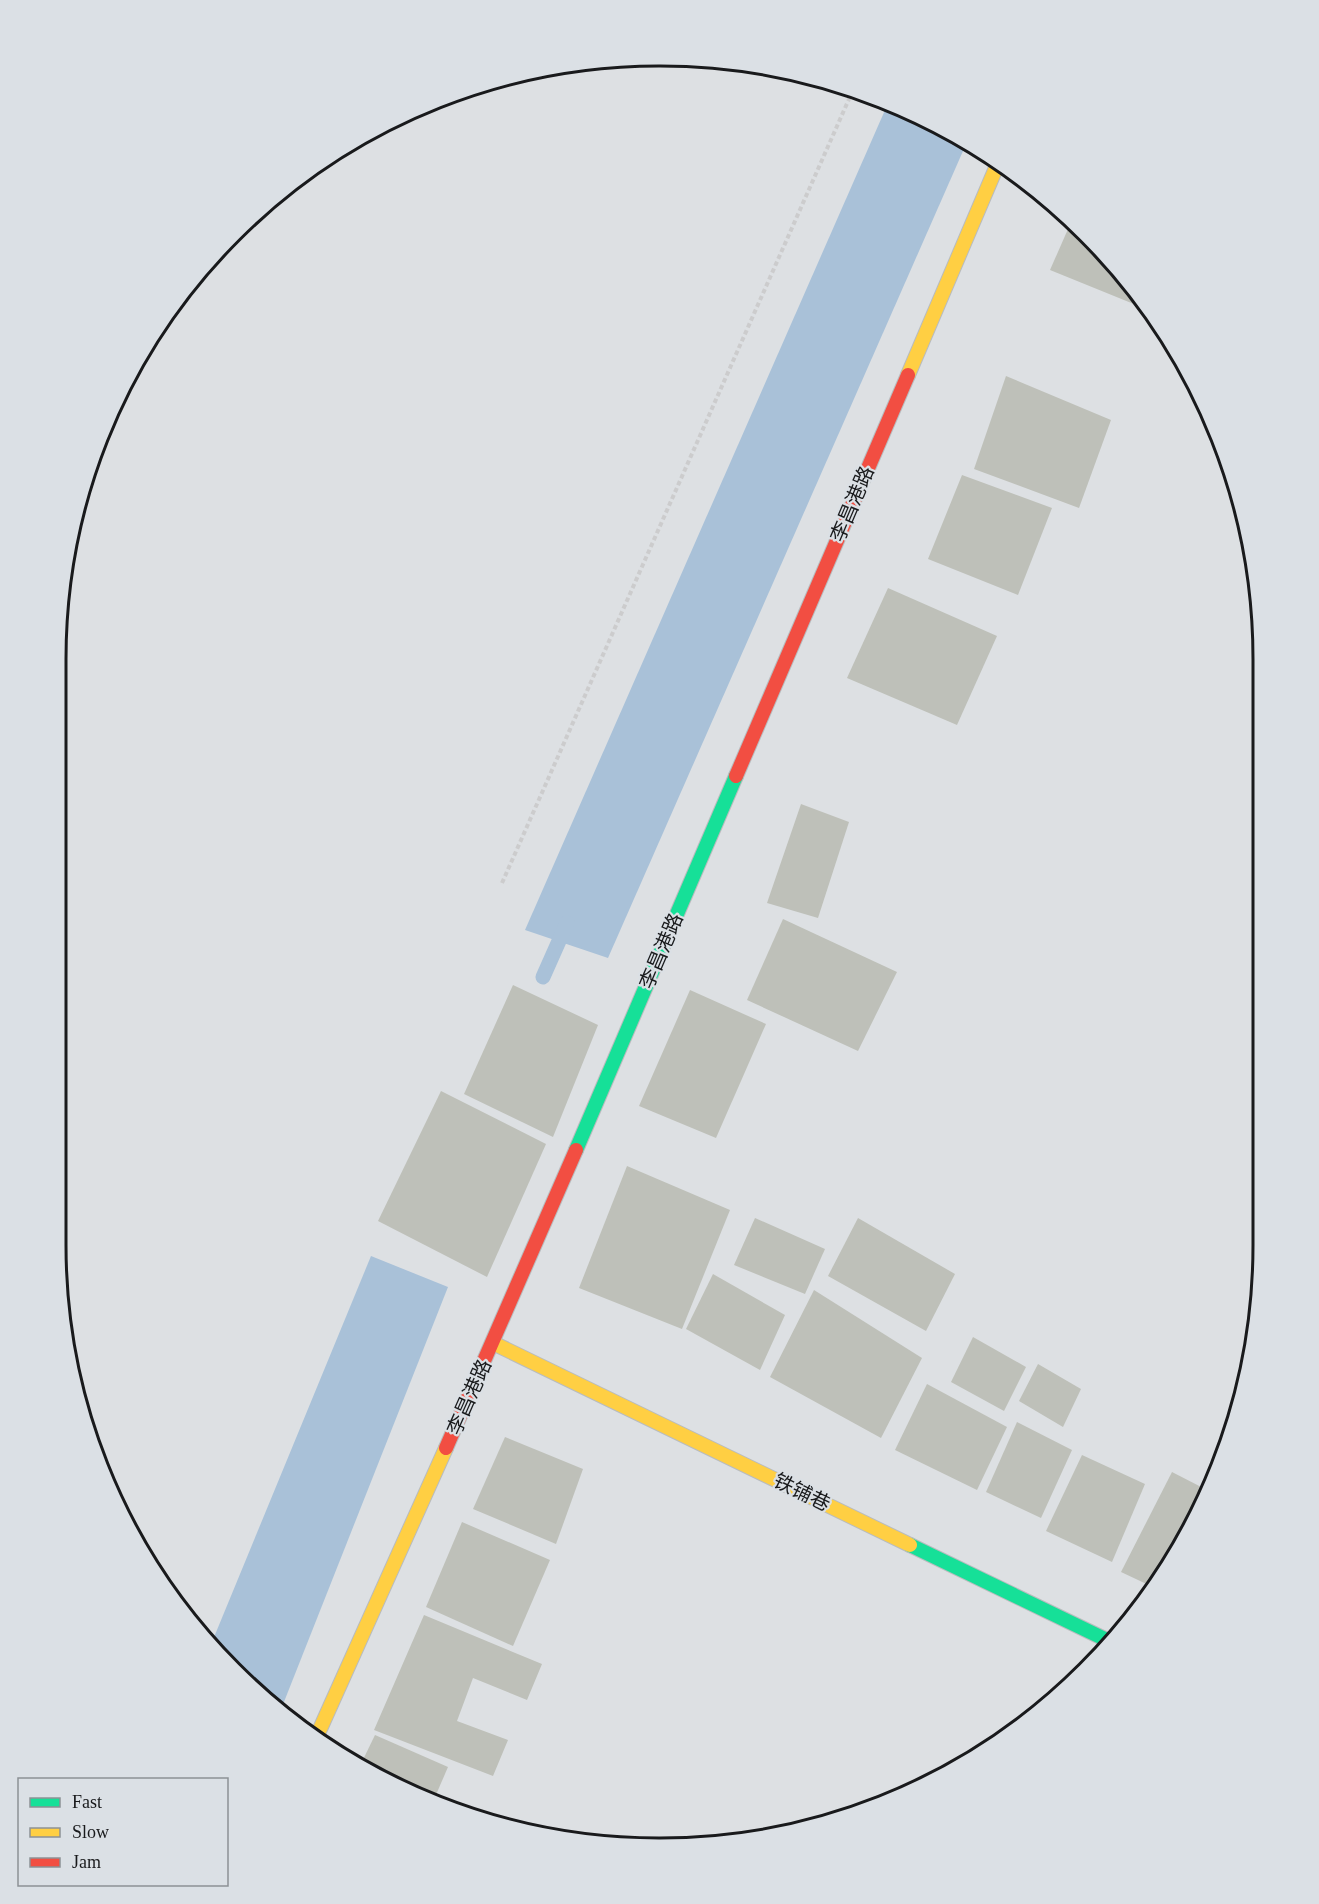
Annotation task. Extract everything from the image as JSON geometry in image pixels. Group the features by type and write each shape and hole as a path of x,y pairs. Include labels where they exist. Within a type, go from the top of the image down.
{"street":[{"name":"李昌港路","path":"319,1730 493,1343 995,170"},
{"name":"铁铺巷","path":"493,1343 1104,1638"}],"path":[{"path":"502,883 850,97"}],"water":[{"path":"885,110 922,127 963,150 608,958 525,930"},
{"path":"371,1256 448,1287 283,1703 214,1637"}],"building":[{"path":"1068,229 1106,268 1135,304 1050,270"},
{"path":"1006,376 1111,420 1079,508 974,469"},
{"path":"962,475 1052,508 1018,595 928,559"},
{"path":"888,588 997,636 957,725 847,678"},
{"path":"801,804 849,822 818,918 767,903"},
{"path":"783,919 897,972 858,1051 747,1000"},
{"path":"513,985 598,1025 553,1137 464,1094"},
{"path":"690,990 766,1024 716,1138 639,1106"},
{"path":"441,1091 546,1144 487,1277 378,1221"},
{"path":"627,1166 730,1210 682,1329 579,1288"},
{"path":"755,1218 825,1249 805,1294 734,1265"},
{"path":"858,1218 955,1274 926,1331 828,1276"},
{"path":"713,1274 785,1315 760,1370 686,1329"},
{"path":"814,1290 922,1358 881,1438 770,1377"},
{"path":"973,1337 1026,1367 1004,1411 951,1382"},
{"path":"1038,1364 1081,1389 1063,1427 1019,1401"},
{"path":"927,1384 1007,1427 977,1490 895,1450"},
{"path":"1017,1422 1072,1450 1041,1518 986,1492"},
{"path":"505,1437 583,1469 556,1544 473,1509"},
{"path":"1082,1455 1145,1484 1112,1562 1046,1531"},
{"path":"1172,1472 1201,1487 1173,1541 1146,1584 1121,1572"},
{"path":"462,1522 550,1560 513,1646 426,1607"},
{"path":"424,1615 542,1664 527,1700 473,1678 457,1721 508,1740 493,1776 374,1730"},
{"path":"375,1735 448,1767 436,1795 364,1758"}],"waterway":[{"path":"543,977 567,923"}],"traffic: fast":[{"path":"576,1150 736,776"},
{"path":"910,1545 1104,1638"}],"traffic: slow":[{"path":"908,375 995,170"},
{"path":"493,1343 910,1545"},
{"path":"319,1730 446,1448"}],"traffic: jam":[{"path":"736,776 908,375"},
{"path":"446,1448 576,1150"}]}
